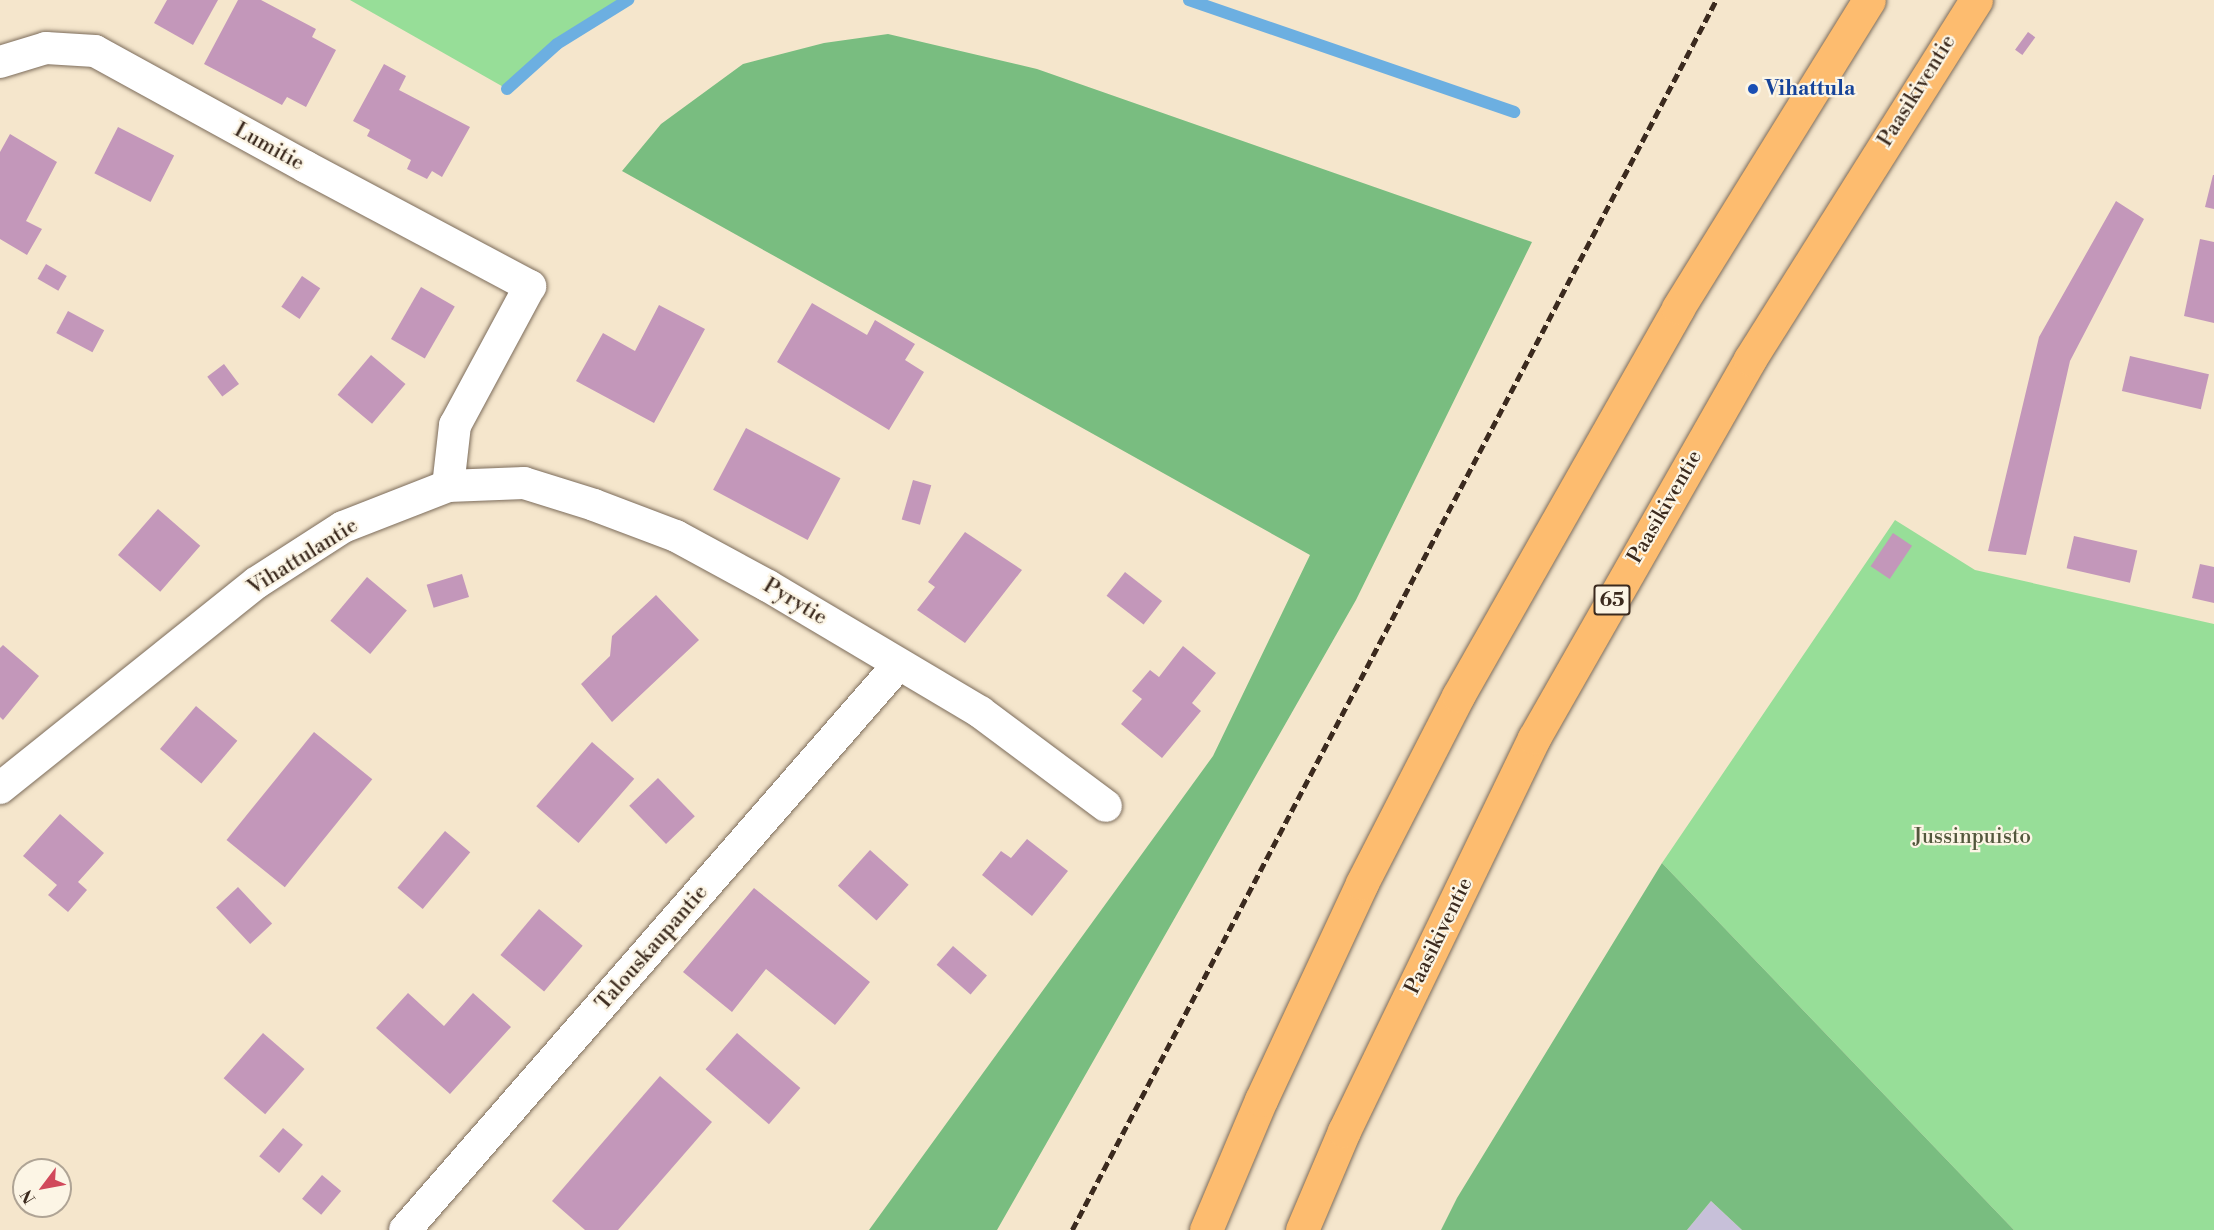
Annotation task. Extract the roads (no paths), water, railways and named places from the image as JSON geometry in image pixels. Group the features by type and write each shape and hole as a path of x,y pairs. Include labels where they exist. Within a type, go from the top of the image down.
{"highway":[{"path":"1206,1230 1261,1100 1362,883 1458,696 1678,308 1869,0"},
{"name":"Paasikiventie","path":"1302,1230 1344,1131 1534,738 1750,359 1976,0"}],"street":[{"name":"Lumitie","path":"0,62 46,48 95,51 530,286 455,424 448,486"},
{"name":"Pyrytie","path":"448,486 524,483 594,505 676,536 768,586 980,712 1106,806"},
{"name":"Vihattulantie","path":"0,788 256,583 343,527 448,486"},
{"name":"Talouskaupantie","path":"405,1230 898,665"}],"waterway":[{"path":"507,89 557,44 628,0"},
{"path":"1189,0 1514,112"}],"railway":[{"path":"1072,1230 1716,0"}],"place":[{"name":"Vihattula","path":"1753,89"}],"park label":[{"name":"Jussinpuisto","path":"1972,837"}]}
